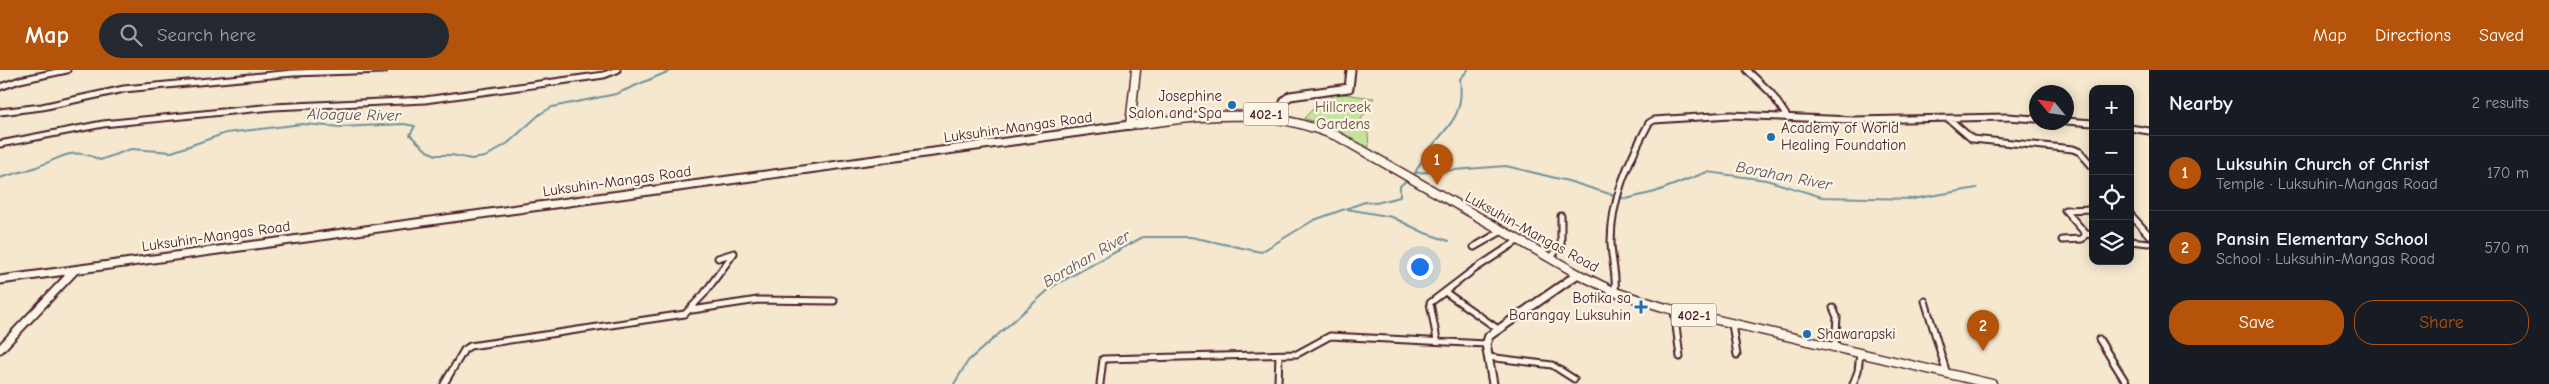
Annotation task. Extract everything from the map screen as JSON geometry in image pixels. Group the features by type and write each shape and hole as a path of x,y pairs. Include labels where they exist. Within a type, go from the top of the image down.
{"main road":[{"path":"1130,125 1136,70"},
{"path":"1278,116 1285,100 1290,96 1349,88 1351,70"},
{"name":"Luksuhin-Mangas Road","path":"0,280 1130,125 1219,114 1243,113 1278,116 1324,130 1578,274 1615,292 1674,310 1992,384"},
{"path":"0,349 75,269"},
{"path":"1493,384 1486,344 1490,336 1578,274"}],"street":[{"path":"0,87 20,80 67,70"},
{"path":"0,112 42,107 124,89 293,73 384,70"},
{"path":"0,144 112,123 273,107 425,100 617,70"},
{"path":"1746,70 1771,93 1788,118"},
{"path":"1615,292 1616,270 1610,240 1617,196 1630,158 1649,123 1654,120 1730,115 1843,120 2006,117 2029,119"},
{"path":"1949,119 1972,139 2073,149 2080,152 2089,162"},
{"path":"2074,122 2089,123"},
{"path":"2134,129 2149,132"},
{"path":"2089,209 2066,210 2086,234 2089,234"},
{"path":"1551,258 1560,250 1562,244 1561,216"},
{"path":"2134,218 2149,235"},
{"path":"1474,248 1502,231"},
{"path":"2062,240 2082,239 2086,234"},
{"path":"1437,340 1430,303 1519,240"},
{"path":"2134,241 2149,243"},
{"path":"444,384 464,350 470,346 685,314 691,310 734,253 718,258"},
{"path":"1445,292 1498,329"},
{"path":"691,310 758,300 834,301"},
{"path":"1925,301 1933,333 1947,374"},
{"path":"1833,308 1837,317 1835,348"},
{"path":"1674,310 1680,357"},
{"path":"1732,324 1737,355"},
{"path":"1100,384 1103,359 1278,355 1305,351 1330,336 1486,344"},
{"path":"2099,338 2127,384"},
{"path":"1853,384 1858,371 1860,353"},
{"path":"1278,355 1278,381"},
{"path":"1488,357 1552,365 1574,379"}],"green space":[{"name":"Hillcreek Gardens","path":"1328,92 1374,98 1361,119 1368,134 1369,147 1365,148 1328,127 1304,118 1313,109 1333,100"}],"waterway":[{"name":"Aloague River","path":"0,178 66,155 82,154 100,160 131,149 172,152 226,133 302,124 341,127 404,124 415,126 410,135 427,151 436,155 452,155 471,159 485,157 508,143 540,114 552,107 616,94 672,70"},
{"name":"Borahan River","path":"1415,173 1431,147 1455,117 1460,101 1460,79 1468,70"},
{"name":"Borahan River","path":"1415,173 1506,166 1568,181 1626,199 1655,192 1707,172 1766,180 1822,197 1913,199 1977,188"},
{"name":"Borahan River","path":"1411,177 1415,173"},
{"name":"Borahan River","path":"954,384 968,361 1053,286 1143,237 1191,237 1261,252 1314,220 1365,202 1376,203 1400,197 1400,186 1407,180"},
{"path":"1347,209 1392,217 1425,233 1449,241"}],"place":[{"name":"Josephine Salon and Spa","path":"1232,105"},
{"name":"Academy of World Healing Foundation","path":"1771,137"},
{"name":"Luksuhin Church of Christ","path":"1437,185"},
{"name":"Botika sa Barangay Luksuhin","path":"1641,307"},
{"name":"Shawarapski","path":"1807,334"},
{"name":"Pansin Elementary School","path":"1983,351"}]}
